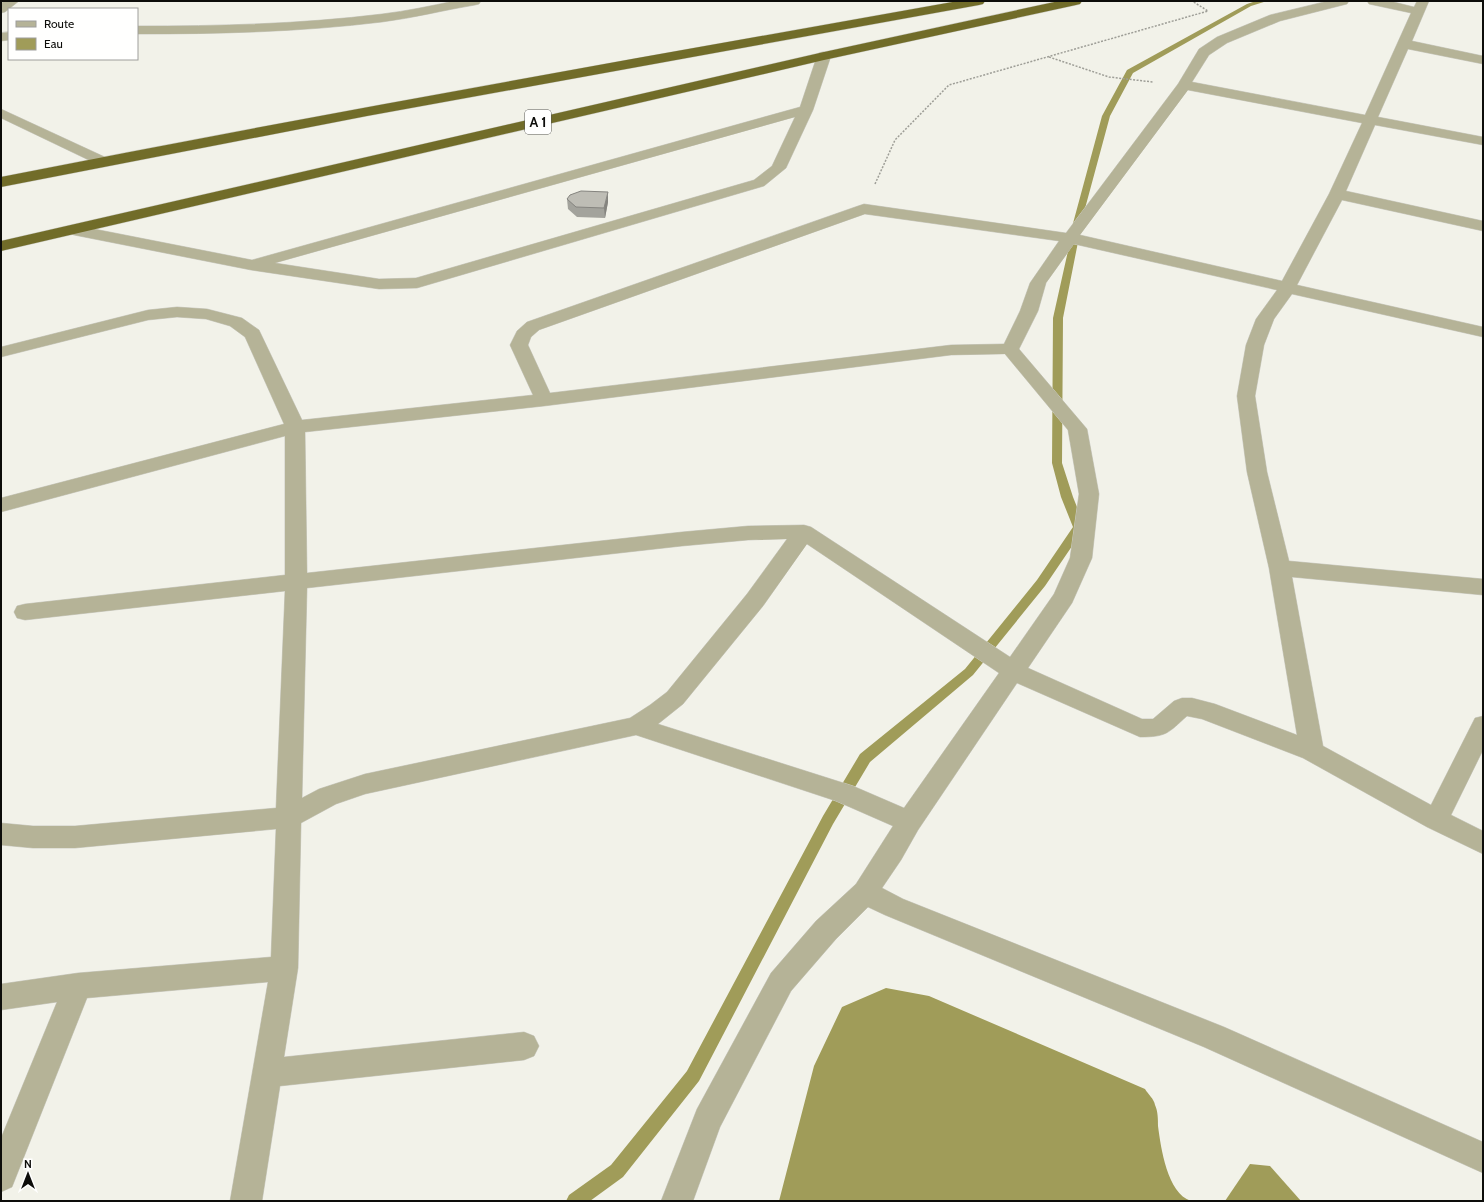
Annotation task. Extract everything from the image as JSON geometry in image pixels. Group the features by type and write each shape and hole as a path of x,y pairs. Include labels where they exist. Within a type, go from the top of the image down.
{"highway":[{"path":"1,182 102,161 978,1"},
{"name":"A 1","path":"1,246 824,56 1076,1"}],"street":[{"path":"1,9 13,1"},
{"path":"138,30 239,28 383,18 475,1"},
{"path":"1010,349 1026,317 1038,283 1184,85 1204,52 1222,40 1275,18 1343,1"},
{"path":"1312,751 1280,568 1257,472 1246,396 1255,345 1265,319 1287,288 1337,194 1405,44 1420,6 1372,1"},
{"path":"1405,44 1483,60"},
{"path":"74,230 251,265 379,284 417,283 759,183 778,168 806,110 824,56"},
{"path":"1184,85 1483,141"},
{"path":"251,265 806,110"},
{"path":"1,113 102,161"},
{"path":"1337,194 1483,226"},
{"path":"544,400 519,345 523,335 533,326 864,209 1070,238 1483,332"},
{"path":"1,352 148,315 177,312 207,314 236,322 253,334 295,427 296,583 284,968 246,1201"},
{"path":"1,505 295,427 544,400 951,350 1010,349"},
{"path":"677,1201 708,1120 781,982 826,930 865,892 892,852 909,822 1064,597 1081,558 1089,494 1077,429 1010,349"},
{"path":"1,834 33,837 75,837 289,817 328,796 365,784 636,726 658,712 675,698 754,600 804,532"},
{"path":"25,612 682,539 748,533 804,532 1013,671 1140,728 1158,728 1182,707 1192,707 1207,711 1312,751 1436,820 1483,843"},
{"path":"1280,568 1483,587"},
{"path":"1436,820 1483,725"},
{"path":"636,726 844,793 909,822"},
{"path":"865,892 894,907 1214,1036 1483,1158"},
{"path":"1,997 78,986 284,968"},
{"path":"1,1176 78,986"},
{"path":"268,1073 524,1046"}],"path":[{"path":"864,209 895,140 949,85 1208,11 1192,1"},
{"path":"1049,57 1109,77 1184,85"}],"water":[{"path":"886,988 929,996 1145,1089 1157,1110 1163,1157 1171,1180 1176,1189 1191,1201 779,1201 814,1066 842,1007"},
{"path":"1250,1164 1270,1166 1301,1201 1225,1201"}],"building":[{"path":"581,191 608,192 604,208 576,207 567,199 570,195"}],"waterway":[{"path":"1076,227 1106,116 1130,72 1249,5 1264,1"},
{"path":"575,1201 617,1171 693,1076 828,820 865,758 969,672 1041,583 1079,527 1067,497 1057,463 1058,318 1074,242"}]}
